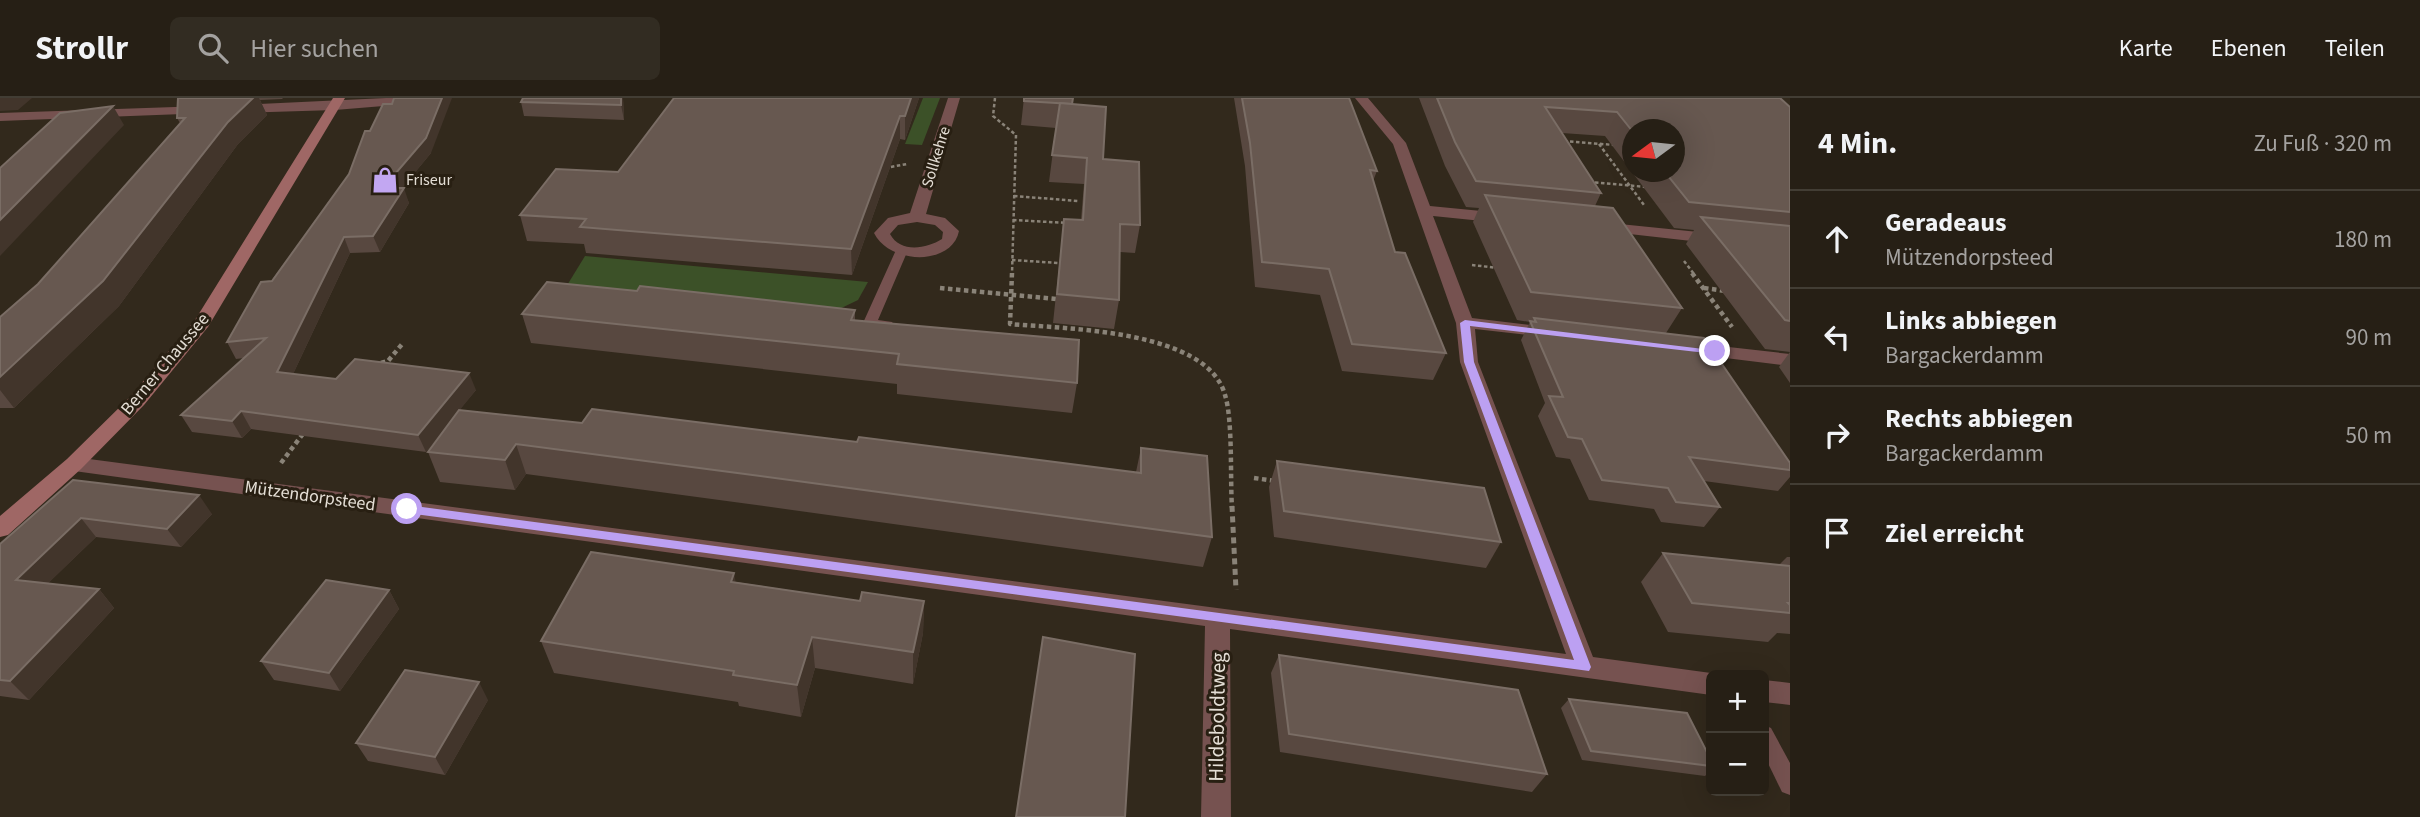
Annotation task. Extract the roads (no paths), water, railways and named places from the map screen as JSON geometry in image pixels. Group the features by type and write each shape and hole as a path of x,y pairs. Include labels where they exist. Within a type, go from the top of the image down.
{"street":[{"path":"0,117 219,110 432,98"},
{"name":"Sollkehre","path":"917,217 954,98"},
{"path":"1361,98 1399,144 1465,323 1469,362 1584,667"},
{"name":"Berner Chaussee","path":"0,529 74,464 137,401 202,323 337,102"},
{"path":"1424,210 1520,219"},
{"path":"917,217 947,226 951,236 945,245 933,250 902,250 886,242 882,233 893,221 917,217"},
{"path":"1588,226 1740,242"},
{"path":"1465,323 1572,335"},
{"path":"1665,346 1790,360"},
{"name":"Mützendorpsteed","path":"74,464 1706,683"},
{"name":"Hildeboldtweg","path":"1216,817 1228,619"},
{"path":"1769,692 1790,694"}],"lane":[{"path":"896,326 870,323 902,250"},
{"path":"1769,744 1790,785"}],"place":[{"name":"Friseur","path":"385,180"}]}
